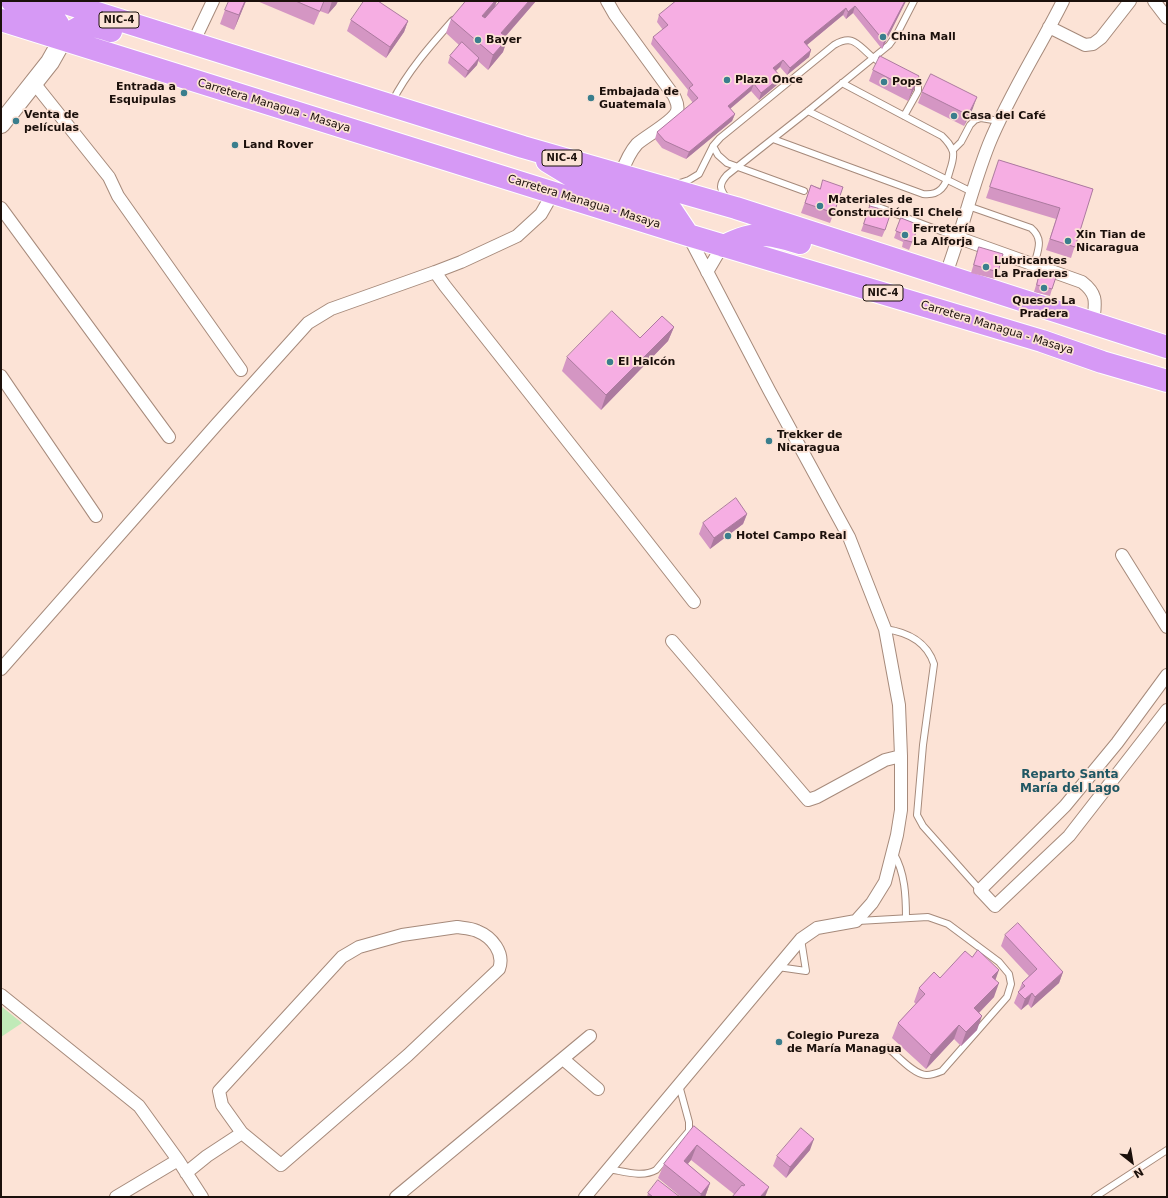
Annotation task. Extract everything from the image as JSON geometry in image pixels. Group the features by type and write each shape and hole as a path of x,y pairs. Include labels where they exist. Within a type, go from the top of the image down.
{"highway":[{"path":"12,1 52,15 58,24 63,39 79,26 88,24 157,43 186,41"},
{"name":"NIC-4","path":"59,1 85,5 186,41 523,147 731,206 1167,346"},
{"name":"Carretera Managua - Masaya","path":"1,20 688,235 1042,341 1102,362 1167,382"},
{"path":"523,147 575,178 672,211 688,235"},
{"path":"724,246 746,236 755,234 772,235 895,270 942,273"},
{"path":"1042,341 1053,336 1077,332 1093,323 1093,342 1102,362"}],"street":[{"path":"186,41 213,1"},
{"path":"607,1 615,15 674,96 678,104 677,112 672,119 638,144 628,155 621,174"},
{"path":"942,273 959,238 972,192 1000,121 1063,1"},
{"path":"1050,27 1085,45 1093,44 1101,38 1130,1"},
{"path":"1154,1 1167,18"},
{"path":"1,124 50,62 63,39"},
{"path":"34,83 109,177 121,202 241,370"},
{"path":"1,669 308,323 331,309 462,262 517,236 541,214 553,193"},
{"path":"1,208 168,438"},
{"path":"585,1197 801,939 817,928 856,921 872,903 885,882 897,836 901,810 899,705 885,628 849,537 688,235"},
{"path":"959,238 1082,282 1091,289 1094,298 1093,323"},
{"path":"707,272 724,246"},
{"path":"436,272 445,286 694,602"},
{"path":"1,376 96,516"},
{"path":"1122,555 1167,627"},
{"path":"672,641 808,800 818,797 885,760 901,756"},
{"path":"1167,675 1117,743 1065,806 980,890 995,906 1069,836 1167,710"},
{"path":"457,927 476,931 487,938 499,950 502,961 499,969 408,1055 280,1165 242,1132 222,1105 219,1091 342,957 359,947 402,935 457,927"},
{"path":"1,995 138,1106 178,1160 202,1197"},
{"path":"396,1197 590,1036"},
{"path":"562,1059 598,1089"},
{"path":"186,1173 207,1156 242,1132"},
{"path":"116,1197 178,1160"}],"lane":[{"path":"731,206 722,192 722,180 888,45 897,34 914,1"},
{"path":"390,105 400,87 426,51 460,12"},
{"path":"666,187 689,180 699,174 713,146 720,138 838,42 850,39 857,43 873,58 894,70"},
{"path":"901,74 915,81 918,86 918,91 904,116"},
{"path":"773,139 922,194 930,195 942,188 948,180 953,159 953,150 949,143 942,136 842,83"},
{"path":"808,111 972,192"},
{"path":"953,150 961,142 970,124 975,120 981,118 1000,121"},
{"path":"713,146 722,160 737,167 804,191"},
{"path":"873,205 959,238"},
{"path":"968,206 1031,228 1038,234 1039,241 1034,265"},
{"path":"885,628 903,632 922,644 931,654 934,664 923,745 917,816 923,826 980,890"},
{"path":"892,851 898,861 906,891 906,918"},
{"path":"856,921 928,917 948,924 999,962 1009,974 1011,984 1007,997 942,1071 926,1076 917,1073 888,1048"},
{"path":"777,966 806,971 801,939"},
{"path":"608,1169 644,1174 650,1173 656,1170 689,1131 689,1122 678,1085"},
{"path":"1095,1197 1167,1150"}],"green space":[{"path":"1,1006 22,1023 1,1037"}],"building":[{"path":"229,1 245,1 239,15 225,10"},
{"path":"296,1 324,1 320,11"},
{"path":"364,1 378,1 408,21 390,47 351,20"},
{"name":"Bayer","path":"466,1 495,1 482,16 485,18 500,1 529,1 501,33 508,38 493,55 451,19"},
{"name":"Plaza Once","path":"676,1 905,1 884,41 855,6 848,12 846,8 804,42 811,50 790,68 783,60 773,68 781,77 761,93 754,84 728,106 735,114 689,152 665,141 657,132 698,98 689,88 693,85 653,37 668,25 659,15"},
{"path":"462,42 479,58 468,71 450,56"},
{"path":"880,56 919,76 912,90 873,70"},
{"path":"931,74 977,97 968,115 922,92"},
{"path":"999,160 1093,189 1075,247 1050,239 1060,208 990,187"},
{"path":"823,180 843,187 834,213 805,203 811,185 820,189"},
{"path":"870,206 891,212 885,230 864,224"},
{"path":"901,218 919,225 912,242 904,240 906,235 896,231"},
{"path":"979,247 1003,254 998,272 974,265"},
{"path":"1040,272 1056,277 1052,289 1037,285"},
{"name":"El Halcón","path":"612,311 640,338 662,316 674,327 606,395 567,357"},
{"path":"736,498 747,514 714,538 703,523"},
{"path":"1018,923 1063,972 1035,997 1032,993 1025,999 1018,992 1025,986 1022,983 1037,969 1005,935"},
{"path":"978,950 999,970 992,977 999,983 974,1008 982,1016 966,1032 959,1025 931,1055 898,1023 925,994 919,988 934,972 940,978 965,951 972,957"},
{"path":"694,1126 769,1187 760,1197 732,1197 742,1185 745,1185 697,1145 684,1161 710,1183 701,1194 664,1164"},
{"path":"801,1128 814,1139 790,1167 777,1156"},
{"path":"658,1180 680,1197 653,1197 648,1193"}],"place":[{"name":"China Mall","path":"883,37"},
{"name":"Bayer","path":"478,40"},
{"name":"Plaza Once","path":"727,80"},
{"name":"Pops","path":"884,82"},
{"name":"Entrada a Esquipulas","path":"184,93"},
{"name":"Embajada de Guatemala","path":"591,98"},
{"name":"Casa del Café","path":"954,116"},
{"name":"Venta de películas","path":"16,121"},
{"name":"Land Rover","path":"235,145"},
{"name":"Materiales de Construcción El Chele","path":"820,206"},
{"name":"Ferretería La Alforja","path":"905,235"},
{"name":"Xin Tian de Nicaragua","path":"1068,241"},
{"name":"Lubricantes La Praderas","path":"986,267"},
{"name":"Quesos La Pradera","path":"1044,288"},
{"name":"El Halcón","path":"610,362"},
{"name":"Trekker de Nicaragua","path":"769,441"},
{"name":"Hotel Campo Real","path":"728,536"},
{"name":"Colegio Pureza de María Managua","path":"779,1042"}],"district":[{"name":"Reparto Santa María del Lago","path":"1070,782"}]}
